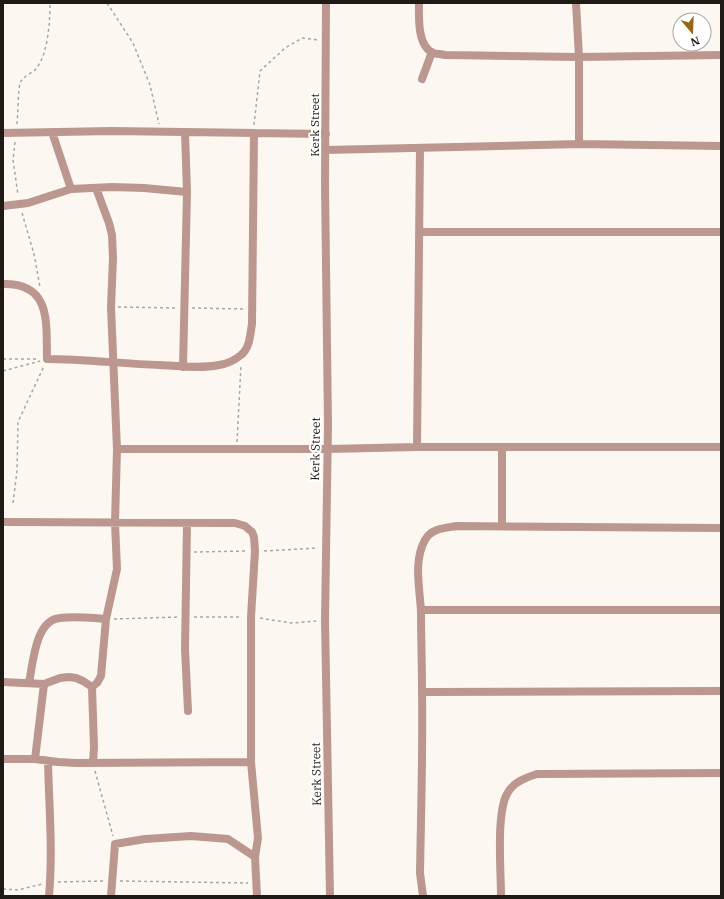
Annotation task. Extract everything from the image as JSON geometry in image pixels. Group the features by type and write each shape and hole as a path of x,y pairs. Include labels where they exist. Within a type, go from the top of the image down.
{"street":[{"name":"Kerk Street","path":"326,3 325,192 328,450 326,620 330,896"},
{"path":"419,3 420,33 423,44 432,52 445,55 580,57 721,55"},
{"path":"576,3 580,57 579,144"},
{"path":"422,79 432,52"},
{"path":"3,133 160,131 185,133 326,134"},
{"path":"52,132 71,189"},
{"path":"183,367 187,192 185,133"},
{"path":"3,284 21,286 31,291 43,304 46,319 47,359 75,359 183,367 220,365 228,363 241,355 247,348 252,324 254,133"},
{"path":"326,150 579,144 721,146"},
{"path":"417,447 420,148"},
{"path":"92,687 97,683 100,676 106,619 117,569 115,523 116,449 113,363 112,235 96,188"},
{"path":"3,206 19,205 71,189 144,188 187,192"},
{"path":"420,232 721,232"},
{"path":"116,449 328,450 417,447 721,447"},
{"path":"502,448 502,526"},
{"path":"3,522 234,523 245,526 252,532 255,551 251,617 252,762 258,838 255,857 257,896"},
{"path":"187,523 185,649 188,710"},
{"path":"423,896 420,873 422,692 421,610 418,572 420,554 425,540 431,533 457,526 721,528"},
{"path":"421,610 721,610"},
{"path":"29,683 39,636 46,625 51,621 60,618 106,619"},
{"path":"3,682 44,684 60,678 69,677 83,681 92,687"},
{"path":"35,759 44,684"},
{"path":"92,687 93,762"},
{"path":"422,692 721,691"},
{"path":"3,759 93,762 252,762"},
{"path":"48,761 49,896"},
{"path":"501,896 500,819 503,802 507,793 514,785 525,778 537,774 721,773"},
{"path":"111,896 115,844 145,839 191,836 228,839 255,857"}],"path":[{"path":"40,290 34,254 19,205 13,160 20,84 24,77 35,70 42,60 50,24 50,3"},
{"path":"107,3 133,43 150,85 160,131"},
{"path":"254,133 260,71 285,48 302,38 326,41"},
{"path":"236,450 241,355"},
{"path":"3,359 47,359"},
{"path":"3,371 47,359"},
{"path":"13,503 17,471 18,422 47,359"},
{"path":"106,619 185,616 251,617 291,622 326,620"},
{"path":"93,762 115,844"},
{"path":"3,889 18,890 50,882 89,880 256,883"}]}
